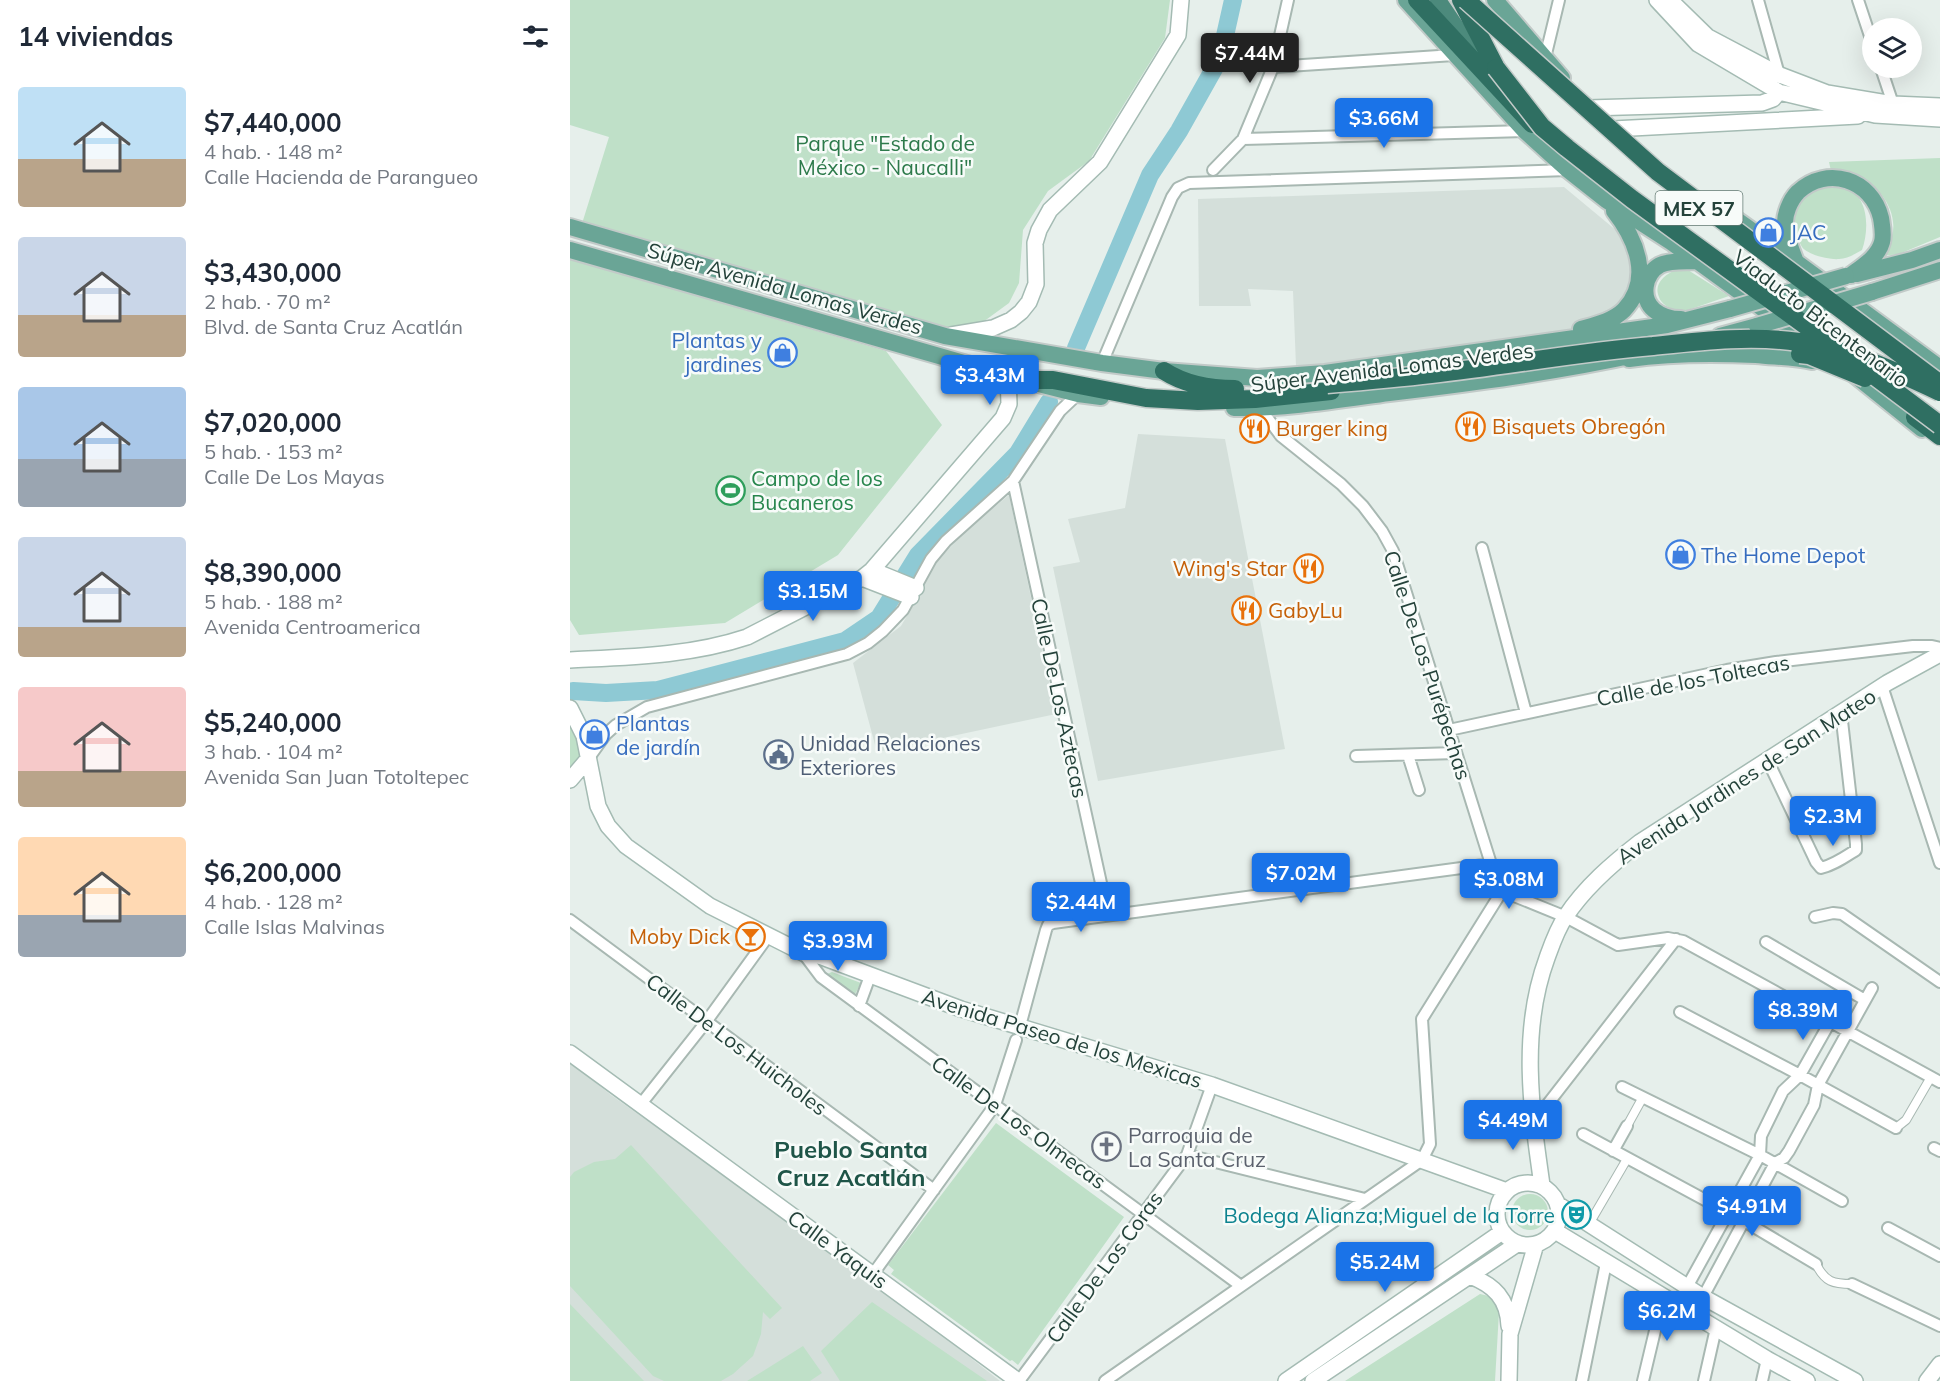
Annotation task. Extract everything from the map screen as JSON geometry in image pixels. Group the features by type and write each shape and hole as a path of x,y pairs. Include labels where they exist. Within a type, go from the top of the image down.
{"highway":[{"path":"1417,0 1477,63 1535,130 1940,425"},
{"name":"MEX 57","path":"1438,0 1465,40 1489,68 1572,147 1750,282 1940,419"},
{"path":"1461,0 1496,68 1535,130"},
{"name":"Viaducto Bicentenario","path":"1466,0 1658,172 1940,384"},
{"name":"MEX 57","path":"1479,0 1585,118 1767,263 1940,393"},
{"name":"Viaducto Bicentenario","path":"1535,130 1604,185 1940,436"},
{"path":"1016,377 1053,380 1146,398 1198,401 1255,399 1610,349 1715,340 1767,340 1798,342 1839,351 1891,370 1940,393"},
{"path":"1164,371 1178,380 1218,388 1381,386 1530,365 1687,347 1809,354 1861,377"}],"main road":[{"path":"966,363 945,336 993,328 1011,320 1029,302 1036,284 1035,243 1039,230 1050,210 1100,162 1178,35 1181,0"},
{"path":"1406,0 1454,55 1535,130 1568,170 1606,200 1698,261 1861,377 1940,442"},
{"path":"1495,0 1588,108 1612,129 1940,368"},
{"path":"1657,0 1698,44 1779,92 1940,118"},
{"path":"1670,0 1708,37 1780,75 1827,93 1882,107"},
{"path":"1588,108 1762,103 1773,99 1779,92"},
{"path":"1612,129 1882,107 1940,106"},
{"path":"1796,262 1785,227 1786,215 1794,197 1808,183 1827,177 1846,180 1861,187 1874,200 1880,214 1882,228 1882,242 1874,256 1849,276"},
{"path":"1545,342 1609,320 1623,311 1637,287 1640,265 1633,240 1606,200"},
{"name":"Súper Avenida Lomas Verdes","path":"570,227 945,336 1104,357 1164,371 1257,378 1316,374 1691,320 1912,260 1940,250"},
{"name":"Súper Avenida Lomas Verdes","path":"570,250 1078,394 1163,405 1260,408 1461,384 1604,362 1757,326 1940,270"},
{"path":"1691,320 1675,319 1655,311 1648,302 1645,289 1650,274 1661,265 1698,261"},
{"path":"1604,362 1666,354 1732,354 1796,358 1861,377"},
{"path":"570,660 662,655 727,644 747,638 874,577 1003,418 1016,377"},
{"path":"874,577 911,591"},
{"name":"Avenida Jardines de San Mateo","path":"1534,1184 1529,1048 1532,1013 1540,976 1552,944 1566,917 1611,864 1640,842 1882,686 1940,654"},
{"name":"Avenida Paseo de los Mexicas","path":"570,708 584,736 598,806 608,826 626,846 705,903 803,953 822,957 1018,1033 1212,1085 1507,1191"},
{"path":"570,780 588,759"},
{"name":"Calle Yaquis","path":"570,1053 1019,1381"},
{"path":"1527,1244 1509,1239 1502,1232 1498,1222 1497,1211 1500,1200 1507,1191 1520,1184 1534,1184 1550,1191 1559,1205 1703,1297 1855,1381"},
{"path":"1313,1381 1470,1276 1527,1244 1545,1241 1555,1232 1560,1219 1559,1205"},
{"path":"1286,1381 1502,1232"},
{"path":"1555,1232 1802,1378 1807,1355"},
{"path":"1510,1334 1530,1262 1527,1244"},
{"path":"1470,1276 1492,1287 1506,1305 1510,1334 1509,1381"},
{"path":"1927,1381 1940,1364"}],"street":[{"path":"1213,170 1243,139 1273,67 1288,0"},
{"path":"1545,58 1559,0"},
{"path":"1758,0 1780,75 1779,92"},
{"path":"1858,0 1864,18"},
{"path":"1273,67 1454,55"},
{"path":"1881,78 1882,107"},
{"path":"1243,139 1535,130"},
{"path":"1104,357 1172,197 1178,188 1189,183 1568,170"},
{"path":"588,759 606,734 616,725 647,707 847,654 868,643 903,610 911,591 931,559 946,542 1013,481 1060,411 1078,394"},
{"name":"Calle De Los Purépechas","path":"1260,408 1281,436 1341,484 1383,531 1393,551 1491,864 1502,891"},
{"name":"Calle De Los Aztecas","path":"1013,481 1108,915"},
{"path":"1482,548 1526,713"},
{"name":"Calle de los Toltecas","path":"1449,730 1776,662 1913,646 1932,645 1940,648"},
{"path":"1882,686 1940,863"},
{"path":"1767,759 1816,862 1821,868 1856,850 1841,712"},
{"path":"1356,756 1456,753"},
{"path":"1408,755 1419,790"},
{"path":"873,1274 995,1105 1048,926 1108,915 1491,864"},
{"path":"1105,1381 1422,1160 1430,1144 1422,1019 1502,891 1566,917 1618,945 1668,938 1676,939 1935,1079 1906,1120 1896,1128 1680,1012"},
{"path":"1815,917 1833,913 1842,914 1940,982"},
{"name":"Calle De Los Huicholes","path":"570,920 934,1190"},
{"path":"641,1104 706,1022 769,935"},
{"path":"1533,1123 1676,939"},
{"path":"1766,942 1865,1000"},
{"name":"Calle De Los Olmecas","path":"803,953 821,977 859,1006 1241,1286"},
{"path":"859,1006 870,976"},
{"path":"1703,1297 1775,1163 1784,1158 1789,1151 1814,1105 1818,1085 1872,988"},
{"path":"1687,1287 1760,1155 1761,1136 1784,1091 1800,1075 1830,1022"},
{"name":"Calle De Los Coras","path":"1019,1381 1186,1155 1212,1085"},
{"path":"1622,1087 1760,1155 1842,1201"},
{"path":"1613,1151 1643,1097"},
{"path":"1583,1134 1744,1221 1816,1264 1822,1276 1838,1284 1852,1284 1940,1326"},
{"path":"1186,1155 1365,1199"},
{"path":"1589,1224 1627,1159"},
{"path":"1888,1228 1940,1256"},
{"path":"1582,1381 1606,1263"},
{"path":"1643,1381 1663,1297"},
{"path":"1704,1381 1716,1329"},
{"path":"1762,1381 1767,1359"}],"shaded area":[{"path":"1564,187 1623,236 1634,257 1633,283 1622,310 1580,329 1333,364 1296,366 1293,291 1248,289 1251,306 1199,306 1198,199"},
{"path":"1138,434 1225,439 1285,749 1098,781 1053,567 1080,562 1068,519 1125,508"},
{"path":"1009,495 1056,714 877,752 853,663 901,626 920,594 933,565 970,527"},
{"path":"570,1062 611,1095 868,1277 1000,1381 570,1381"}],"green space":[{"name":"Parque \"Estado de México - Naucalli\"","path":"570,0 1170,0 1165,38 1089,161 1048,191 1023,230 1019,283 1009,303 983,322 945,336 580,230 609,137 570,125"},
{"path":"1940,158 1940,237 1899,254 1881,256 1888,247 1893,227 1885,199 1863,178 1848,172 1831,171 1829,162"},
{"path":"1825,186 1844,187 1853,191 1863,206 1866,233 1862,250 1845,258 1825,258 1805,250 1791,220 1803,198"},
{"name":"Campo de los Bucaneros","path":"570,259 886,351 942,425 838,555 725,623 579,635 570,620"},
{"path":"1676,270 1688,270 1729,296 1688,310 1674,311 1661,302 1658,288 1664,277"},
{"path":"570,718 580,737 581,760 570,774"},
{"path":"832,972 861,983 854,996 845,992 827,974"},
{"path":"996,1123 1124,1217 1018,1365 891,1274 894,1270 888,1265"},
{"path":"631,1145 782,1308 770,1319 763,1312 761,1334 753,1356 733,1374 721,1381 664,1381 653,1376 570,1286 570,1177 574,1172 594,1162 615,1159"},
{"path":"1530,1194 1543,1199 1548,1212 1543,1225 1530,1230 1517,1225 1512,1212 1517,1199"},
{"path":"1480,1294 1493,1297 1499,1312 1495,1381 1345,1381"},
{"path":"872,1302 987,1381 840,1381 821,1351"},
{"path":"570,1304 643,1380 644,1381 570,1381"},
{"path":"803,1346 822,1373 810,1381 747,1381"}],"waterway":[{"path":"1076,348 1150,175 1179,131 1220,58 1233,0"},
{"path":"570,692 606,693 658,690 845,641 879,618 918,555 1018,453 1049,402"}],"place":[{"name":"JAC","path":"1769,232"},
{"name":"Plantas y jardines","path":"783,352"},
{"name":"Bisquets Obregón","path":"1471,426"},
{"name":"Burger king","path":"1255,428"},
{"name":"Campo de los Bucaneros","path":"730,490"},
{"name":"The Home Depot","path":"1680,555"},
{"name":"Wing's Star","path":"1308,568"},
{"name":"GabyLu","path":"1247,610"},
{"name":"Plantas de jardín","path":"595,735"},
{"name":"Unidad Relaciones Exteriores","path":"779,755"},
{"name":"Moby Dick","path":"751,936"},
{"name":"Parroquia de La Santa Cruz","path":"1107,1147"},
{"name":"Bodega Alianza;Miguel de la Torre","path":"1576,1215"}],"district":[{"name":"Pueblo Santa Cruz Acatlán","path":"851,1163"}]}
